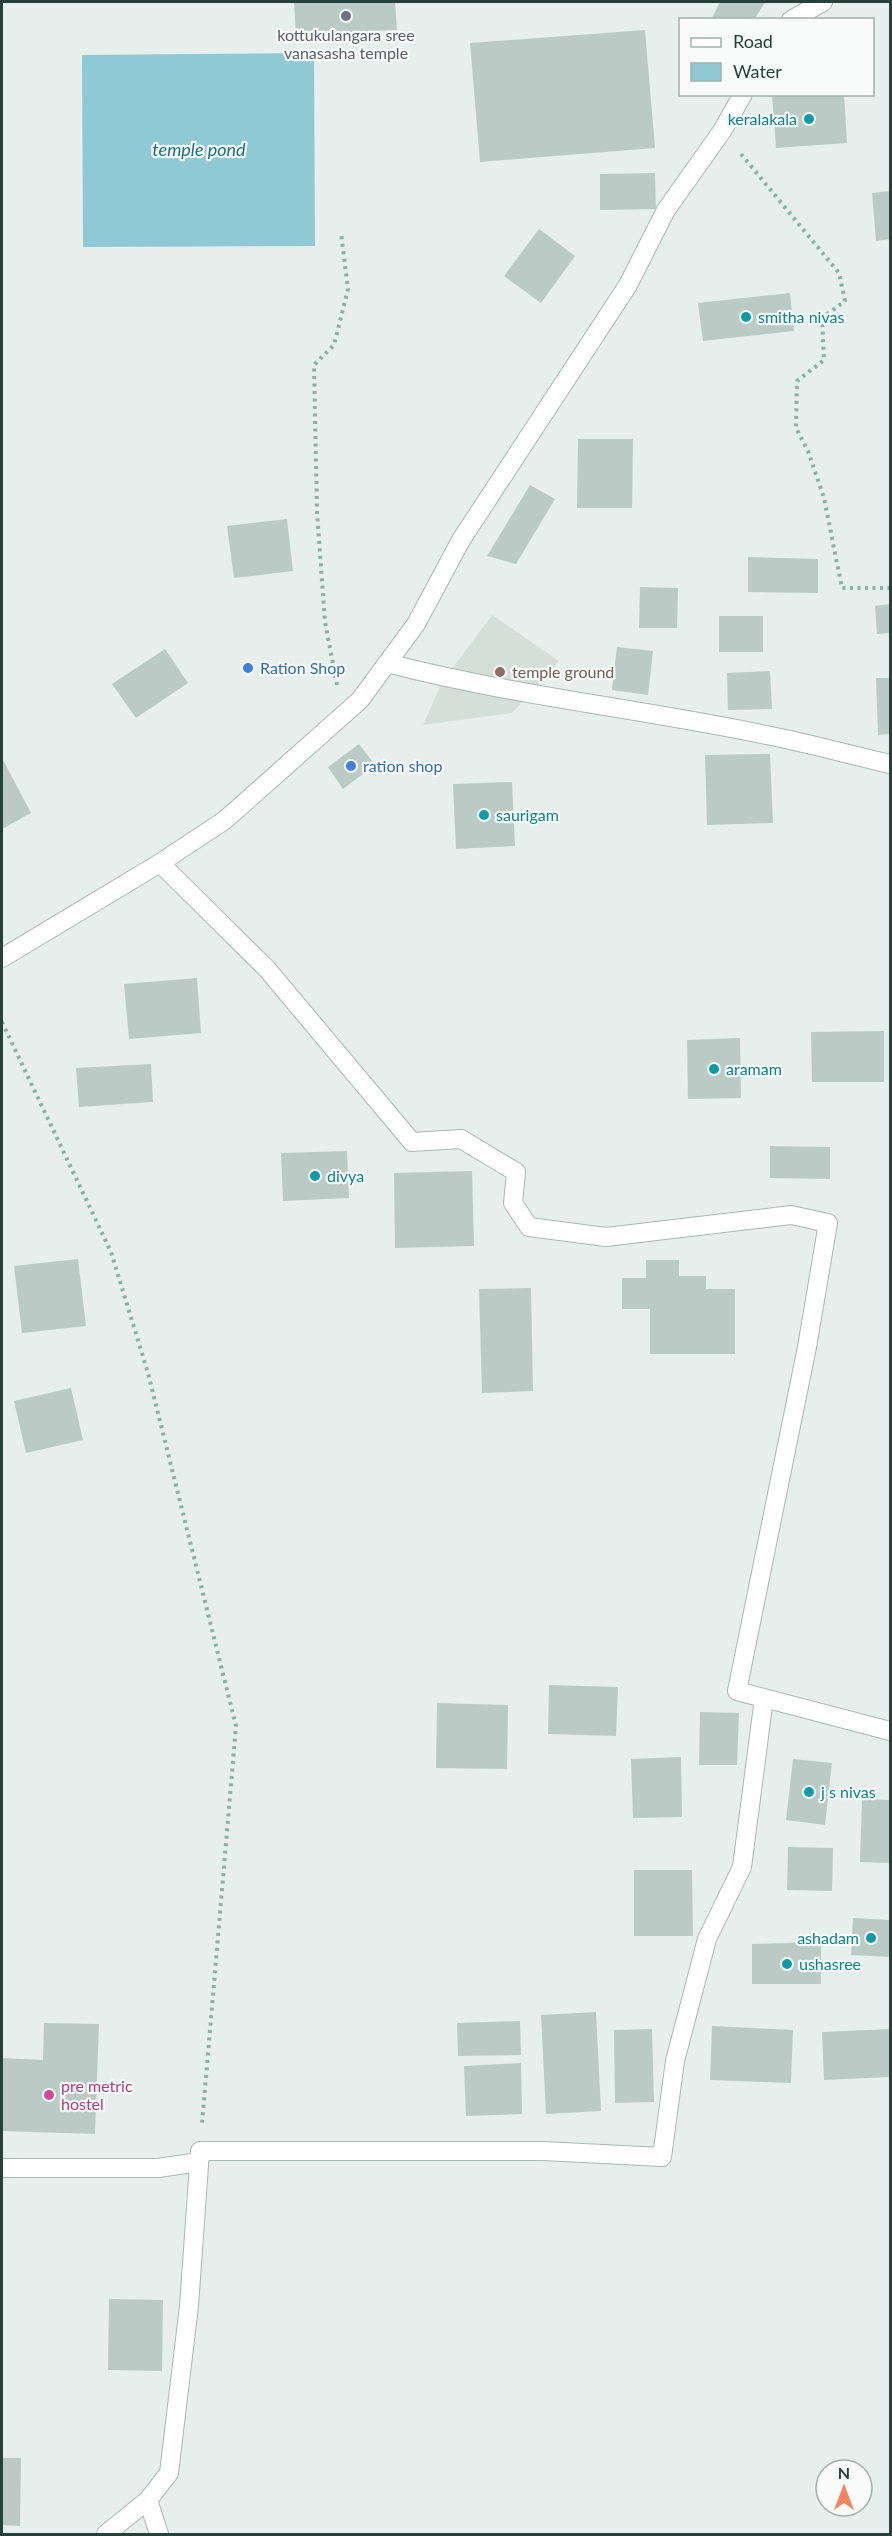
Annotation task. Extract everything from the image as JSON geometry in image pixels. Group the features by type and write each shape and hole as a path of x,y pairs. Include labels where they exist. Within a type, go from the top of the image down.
{"street":[{"path":"795,18 823,2"},
{"path":"2,958 160,863 225,820 360,699 416,624 461,540 628,285 666,210 722,131 742,96"},
{"path":"387,663 560,700 770,736 891,764"},
{"path":"160,863 267,969 412,1142 461,1139 516,1172 513,1203 529,1227 606,1237 791,1215 828,1223 805,1359 737,1690 891,1731"},
{"path":"4,2168 158,2168 199,2157 543,2151 662,2157 675,2061 708,1939 742,1867 764,1698"},
{"path":"105,2535 147,2499 169,2473 189,2306 199,2157"},
{"path":"147,2499 159,2535"}],"path":[{"path":"722,131 839,273 845,301 822,318 824,360 797,381 796,428 824,498 842,588 891,588"},
{"path":"341,233 348,289 334,345 314,365 317,512 325,622 342,715"},
{"path":"2,1022 111,1252 147,1372 236,1726 199,2157"}],"shaded area":[{"name":"temple ground","path":"492,615 559,661 512,713 423,725 442,682"}],"water":[{"name":"temple pond","path":"314,53 315,246 83,247 82,55"}],"building":[{"name":"kottukulangara sree vanasasha temple","path":"294,2 395,2 397,30 296,34"},
{"path":"720,2 765,2 755,18 712,18"},
{"path":"645,30 655,148 480,162 470,43"},
{"name":"keralakala","path":"772,96 844,96 847,143 776,148"},
{"path":"655,173 656,209 600,210 600,174"},
{"path":"890,191 890,239 876,241 872,193"},
{"path":"539,229 575,256 541,303 504,276"},
{"name":"smitha nivas","path":"790,293 794,331 703,341 698,303"},
{"path":"578,439 633,439 632,508 577,508"},
{"path":"530,485 555,499 516,564 487,556"},
{"path":"287,519 293,571 234,578 227,526"},
{"path":"748,557 818,559 818,593 748,592"},
{"path":"640,587 678,588 677,628 639,628"},
{"path":"890,604 890,633 877,634 875,606"},
{"path":"719,616 763,616 763,652 719,652"},
{"path":"617,647 653,651 648,695 612,690"},
{"path":"165,649 188,683 136,718 112,684"},
{"path":"770,671 772,709 728,710 727,673"},
{"path":"876,678 890,678 890,734 878,735"},
{"name":"ration shop","path":"359,744 375,765 343,789 328,767"},
{"path":"770,754 773,823 707,825 705,755"},
{"path":"2,758 31,813 2,829"},
{"name":"saurigam","path":"512,782 515,846 456,849 453,784"},
{"path":"197,978 201,1033 129,1039 124,984"},
{"path":"884,1031 884,1082 812,1082 811,1032"},
{"name":"aramam","path":"740,1038 741,1098 688,1099 687,1040"},
{"path":"151,1064 153,1102 79,1107 76,1068"},
{"path":"770,1146 830,1147 830,1179 770,1178"},
{"name":"divya","path":"347,1151 349,1198 283,1201 281,1153"},
{"path":"472,1171 474,1246 395,1248 394,1173"},
{"path":"78,1259 86,1326 22,1333 14,1266"},
{"path":"646,1260 679,1260 679,1276 706,1276 706,1289 735,1289 735,1354 650,1354 650,1309 622,1309 622,1278 646,1278"},
{"path":"531,1288 533,1391 482,1393 479,1289"},
{"path":"71,1388 83,1440 26,1453 14,1401"},
{"path":"549,1685 618,1687 616,1736 548,1734"},
{"path":"437,1703 508,1705 507,1769 436,1768"},
{"path":"700,1712 739,1713 737,1765 699,1765"},
{"path":"681,1757 682,1817 633,1818 631,1759"},
{"name":"j s nivas","path":"793,1759 832,1763 825,1825 786,1820"},
{"path":"862,1799 890,1800 890,1863 860,1862"},
{"path":"788,1847 833,1848 832,1891 787,1890"},
{"path":"634,1870 692,1870 693,1936 634,1936"},
{"name":"ashadam","path":"853,1918 890,1920 890,1957 851,1955"},
{"name":"ushasree","path":"821,1942 821,1984 752,1984 752,1944"},
{"path":"596,2012 601,2111 546,2114 541,2015"},
{"path":"520,2021 521,2055 458,2056 457,2023"},
{"name":"pre metric hostel","path":"44,2023 99,2024 95,2134 2,2131 2,2058 43,2060"},
{"path":"712,2026 793,2030 791,2083 710,2080"},
{"path":"652,2029 654,2102 615,2103 614,2030"},
{"path":"890,2029 890,2077 824,2080 822,2032"},
{"path":"521,2063 522,2114 466,2116 464,2066"},
{"path":"109,2299 163,2300 162,2371 108,2370"},
{"path":"2,2458 21,2458 20,2526 2,2525"}],"place":[{"name":"kottukulangara sree vanasasha temple","path":"346,16"},
{"name":"keralakala","path":"809,119"},
{"name":"smitha nivas","path":"746,317"},
{"name":"Ration Shop","path":"248,668"},
{"name":"temple ground","path":"500,672"},
{"name":"ration shop","path":"351,766"},
{"name":"saurigam","path":"484,815"},
{"name":"aramam","path":"714,1069"},
{"name":"divya","path":"315,1176"},
{"name":"j s nivas","path":"809,1792"},
{"name":"ashadam","path":"871,1938"},
{"name":"ushasree","path":"787,1964"},
{"name":"pre metric hostel","path":"49,2095"}]}
